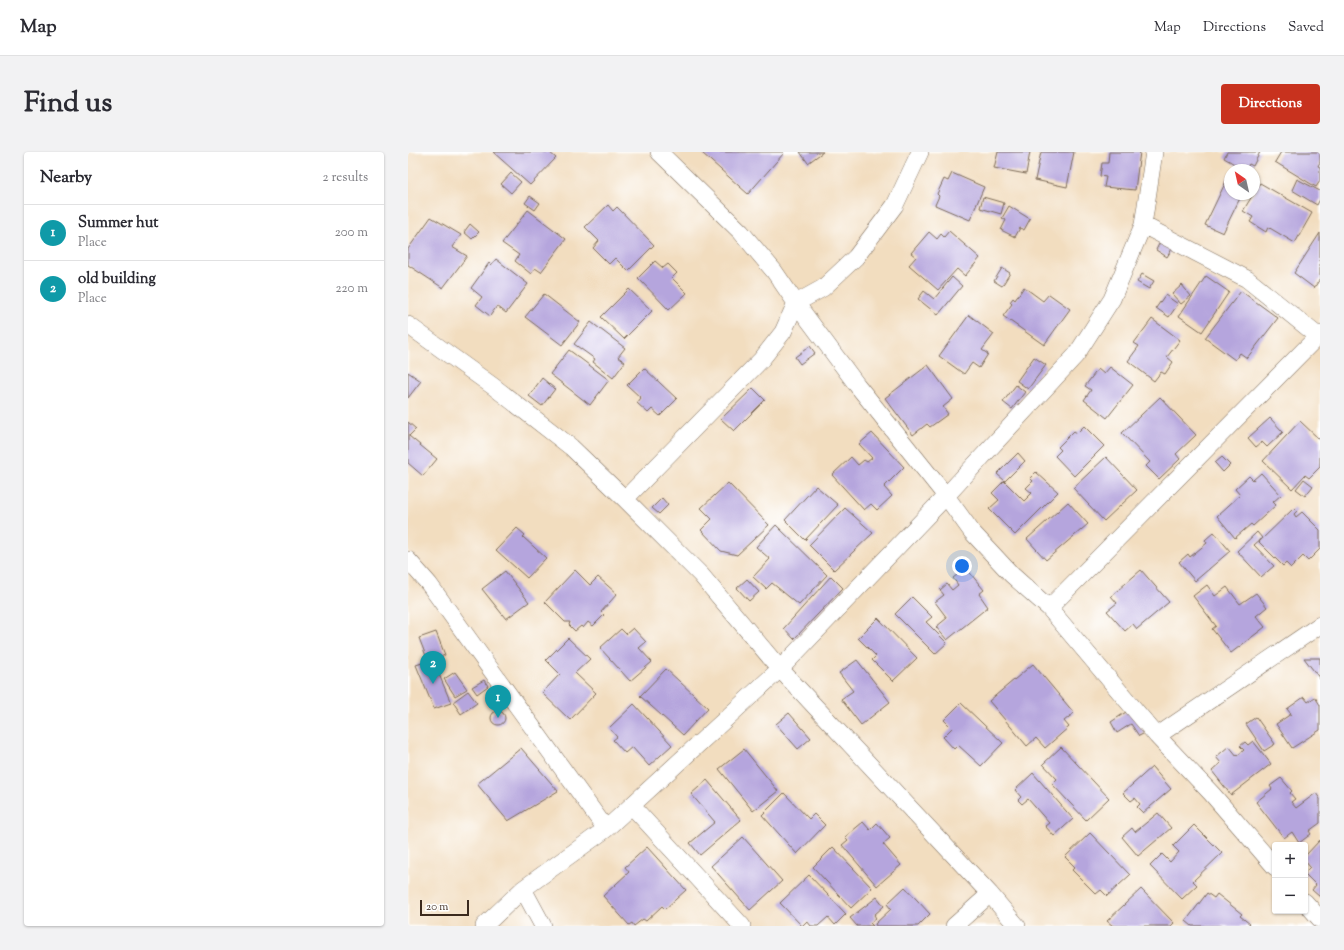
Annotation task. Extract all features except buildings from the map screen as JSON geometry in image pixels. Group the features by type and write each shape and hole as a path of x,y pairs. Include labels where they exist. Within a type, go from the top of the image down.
{"street":[{"path":"659,152 741,232 774,271 857,385 946,496 972,532 1012,575 1049,608 1157,736 1212,794 1272,864"},
{"path":"625,499 762,360 783,332 796,303 823,288 856,257 895,205 920,152"},
{"path":"484,926 523,889 606,830 780,669 946,496 1076,355 1112,299 1143,225 1154,152"},
{"path":"1049,608 1319,335 1247,279 1143,225"},
{"path":"408,326 494,387 570,447 625,499 701,575 780,669 990,894 1017,926"},
{"path":"408,560 429,584 606,830"},
{"path":"1157,736 1320,626"},
{"path":"632,806 742,926"},
{"path":"523,889 543,926"},
{"path":"954,926 990,894"},
{"path":"1308,905 1320,919"}],"place":[{"name":"old building","path":"433,684"},
{"name":"Summer hut","path":"498,718"}]}
